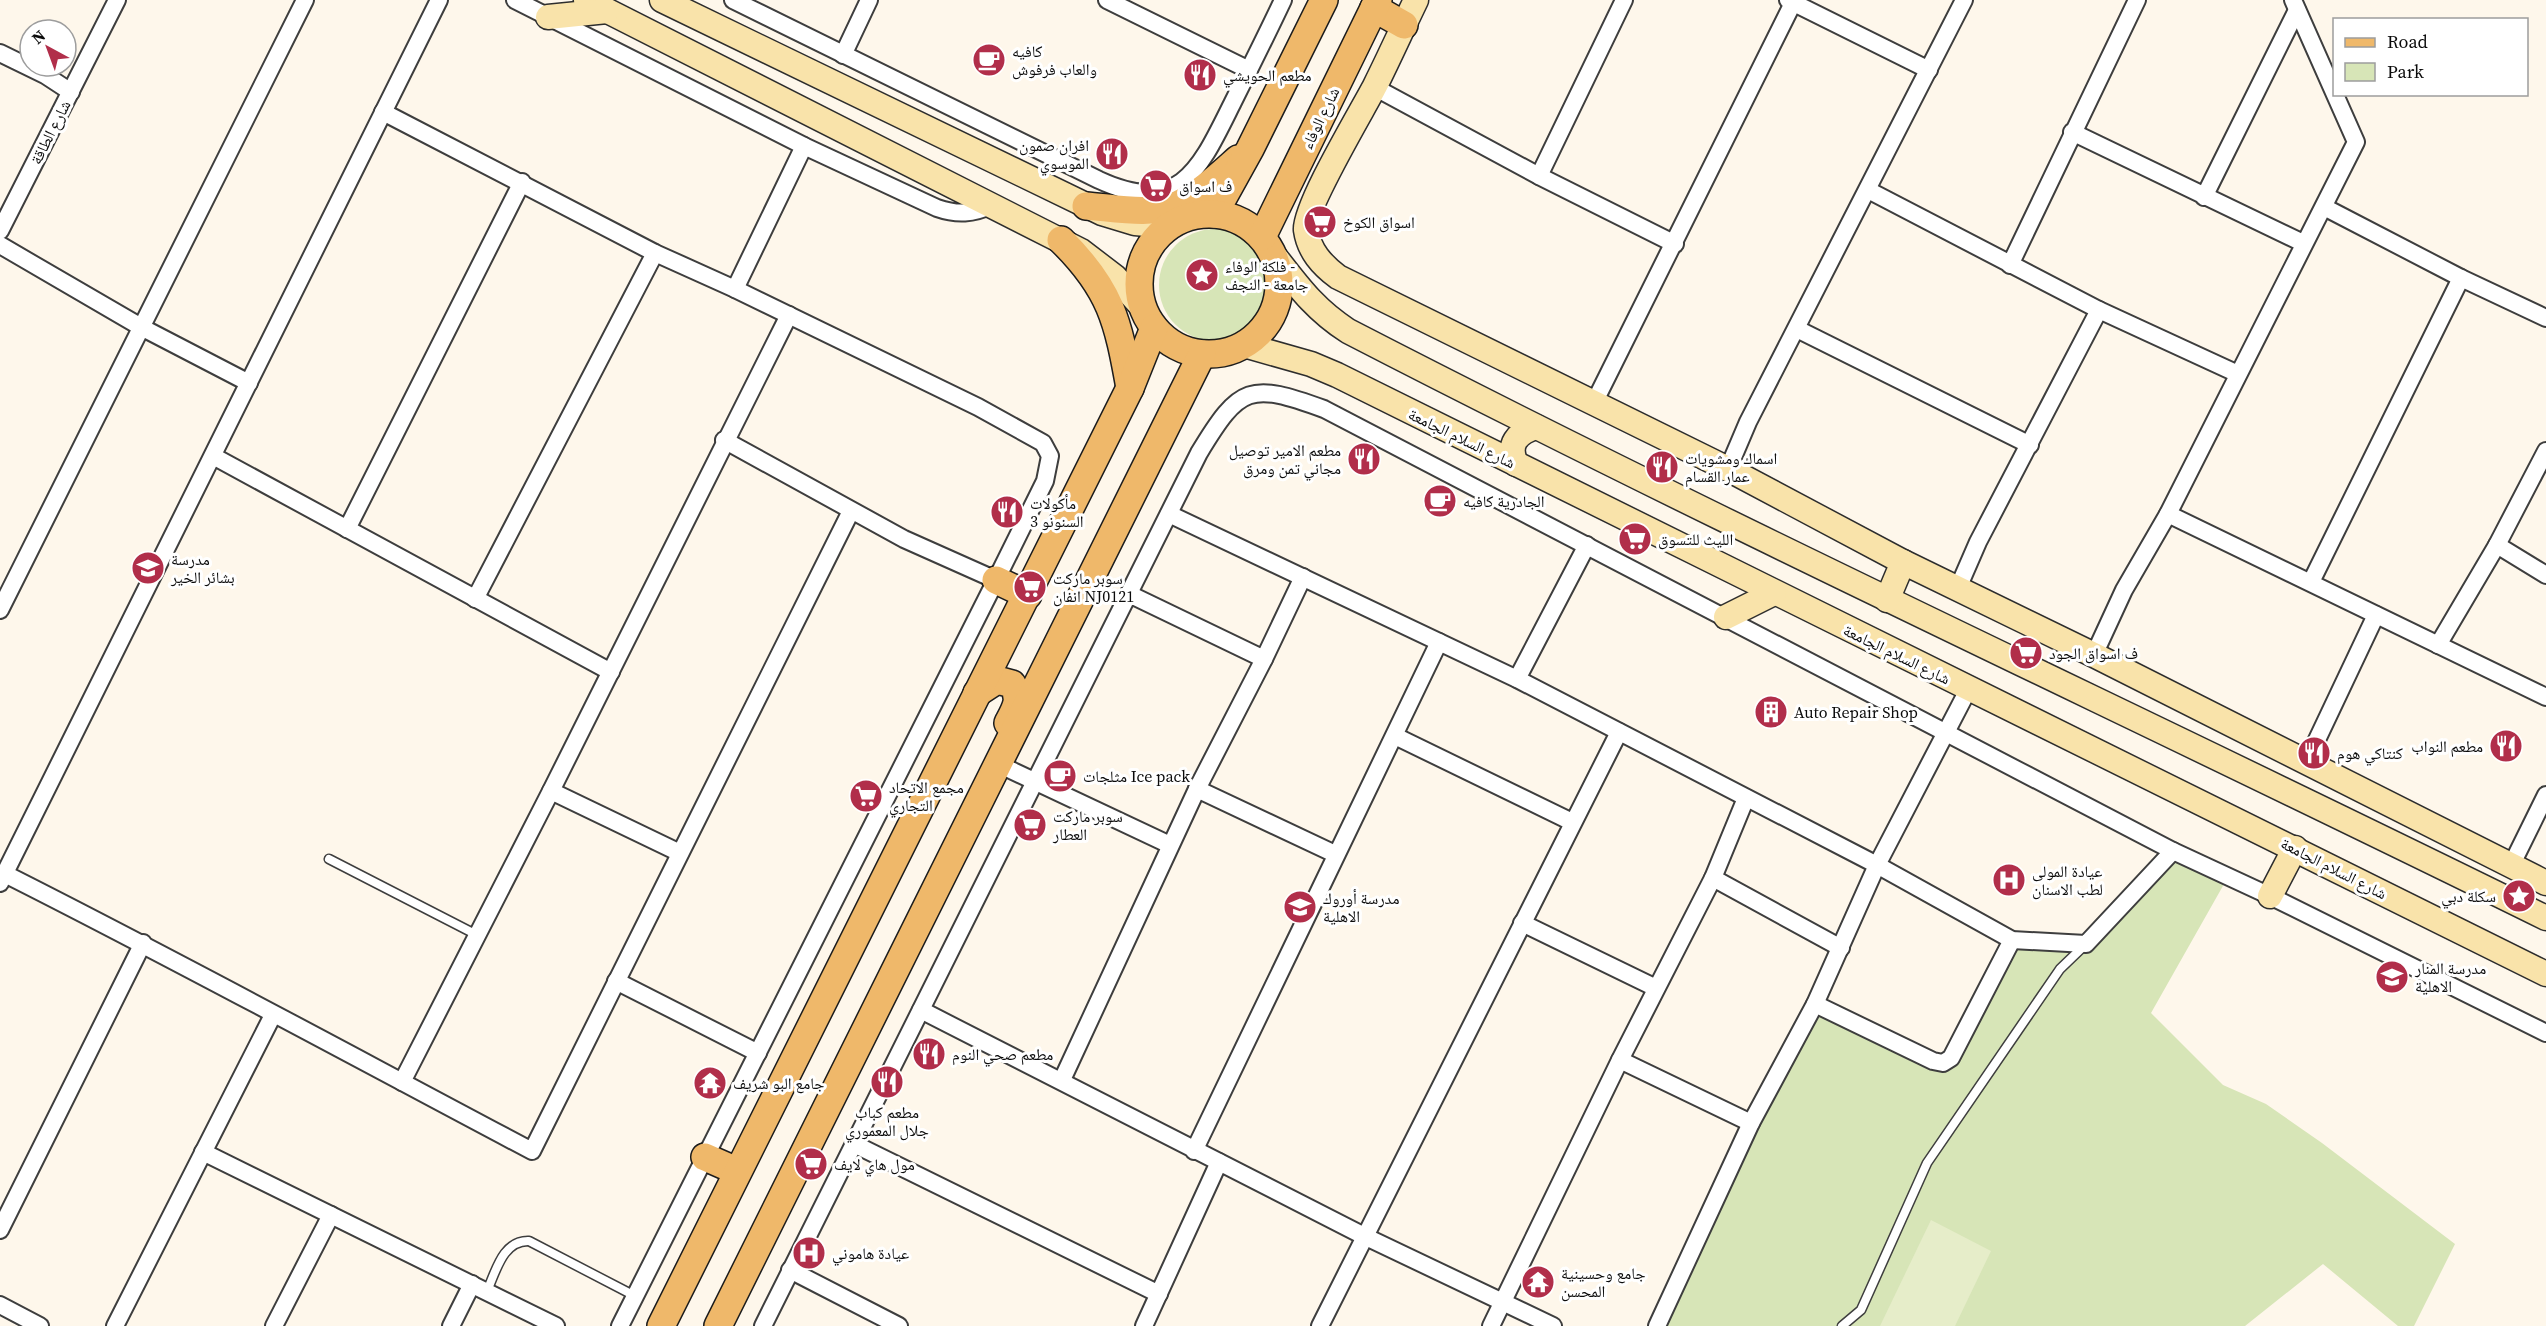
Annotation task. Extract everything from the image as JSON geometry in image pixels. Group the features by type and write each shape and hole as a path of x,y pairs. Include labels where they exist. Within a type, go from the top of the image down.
{"main road":[{"path":"586,0 1061,240 1099,263 1130,292 1148,318 1176,345 1202,354 1224,352 1244,345 1260,331 1272,314 1278,295 1279,274 1267,245"},
{"path":"662,0 1086,206 1135,223 1169,226"},
{"path":"1214,214 1250,149 1324,0"},
{"path":"1416,0 1374,87 1315,197 1305,228 1314,255 1322,266 1338,277 1728,469 1903,562 2094,655 2546,884"},
{"path":"1376,4 1404,25"},
{"name":"شارع الوفاء","path":"1267,245 1376,4"},
{"path":"548,16 607,11"},
{"path":"1086,206 1150,210 1177,205 1223,172 1250,149"},
{"path":"661,1326 1130,388 1148,318 1139,286 1142,263 1152,243 1169,226 1191,216 1214,214 1232,217 1248,225 1267,245 1308,300 1325,316 1348,331 1536,427 1887,600 2378,834 2546,918"},
{"path":"1061,240 1084,263 1102,290 1116,320 1130,388"},
{"name":"شارع السلام الجامعة","path":"1244,345 1311,364 1337,375 1968,690 2295,848 2546,974"},
{"path":"718,1326 1202,354"},
{"path":"1516,464 1512,456 1513,442 1519,434 1536,427"},
{"path":"1887,600 1903,562"},
{"path":"996,580 1028,595"},
{"path":"1726,617 1773,593"},
{"path":"977,693 997,680 1006,682 1012,684 1017,692 1018,704 984,775 981,799"},
{"path":"2378,834 2392,806"},
{"path":"2270,896 2295,848"},
{"path":"705,1157 737,1172"}],"street":[{"name":"شارع الطاقة","path":"0,231 5,211 117,0"},
{"path":"0,610 305,0"},
{"path":"439,0 2,878 143,943 273,1015 532,1150 851,512"},
{"path":"515,0 804,146 947,212 968,213 992,205"},
{"path":"733,0 1115,187 1146,194 1161,192 1176,186 1200,165 1283,0"},
{"path":"843,55 869,0"},
{"path":"1107,0 1249,70"},
{"path":"1539,176 1624,0"},
{"path":"1728,469 1748,422 1964,0"},
{"path":"2010,265 2137,0"},
{"path":"1594,404 1675,244 1791,1 1929,70"},
{"path":"2204,197 2295,5"},
{"path":"2295,5 2333,90"},
{"path":"0,53 45,75 70,92"},
{"path":"1374,87 1539,176 1675,244"},
{"path":"2094,655 2124,590 2168,514 2356,142 2336,96"},
{"path":"383,112 522,182 655,253 735,289 978,407 1043,443 1050,456 1045,481 620,1326"},
{"path":"2072,132 2303,243"},
{"path":"735,289 804,146"},
{"path":"347,529 522,182"},
{"path":"1868,190 2099,310 2238,374"},
{"path":"2324,207 2546,318"},
{"path":"0,245 141,327 249,383"},
{"path":"475,599 655,253"},
{"path":"2310,582 2462,278"},
{"path":"1958,588 1978,542 2099,310"},
{"path":"402,1082 551,791 724,440 789,315"},
{"path":"1797,329 2030,445"},
{"path":"763,1326 1199,453 1217,423 1232,405 1253,392 1283,393 1324,409 2173,851 2270,896 2546,1033"},
{"path":"724,440 851,512 904,539 996,580"},
{"path":"2438,645 2497,545 2546,451"},
{"path":"213,456 610,672"},
{"path":"1169,514 1516,679 1877,865 2012,940 2086,944 2173,851"},
{"path":"2168,514 2546,697"},
{"path":"1516,679 1587,545"},
{"path":"2497,545 2546,575"},
{"path":"1062,1080 1170,845 1303,578"},
{"path":"1129,594 1264,659"},
{"path":"2306,763 2376,615"},
{"path":"1194,1150 1439,642"},
{"path":"1657,1326 1751,1123 1815,1004 1877,865 1968,690"},
{"path":"1320,1326 1619,732"},
{"path":"1395,736 1572,822"},
{"path":"998,764 1170,845"},
{"path":"1197,789 1335,854"},
{"path":"551,791 680,853"},
{"path":"2511,866 2546,795"},
{"path":"1491,1326 1620,1060 1713,878 1746,798"},
{"path":"1713,878 1841,948"},
{"path":"1522,922 1656,988"},
{"path":"1815,1004 1933,1061 1943,1063 1951,1058 2012,940"},
{"path":"0,1230 143,943"},
{"path":"616,981 758,1053"},
{"path":"921,1010 1364,1236 1554,1326"},
{"path":"116,1326 273,1015"},
{"path":"1620,1060 1751,1123"},
{"path":"854,1144 1159,1294"},
{"path":"203,1152 555,1326"},
{"path":"1144,1326 1219,1162"},
{"path":"274,1326 331,1215"},
{"path":"790,1270 899,1326"},
{"path":"451,1326 480,1287"},
{"path":"0,1305 40,1326"}],"lane":[{"path":"329,859 477,935"},
{"path":"1842,1326 1861,1310 1927,1163 2060,969 2086,944"},
{"path":"480,1287 510,1246 519,1241 529,1241 635,1296"}],"green space":[{"path":"1215,229 1236,234 1254,246 1266,264 1271,285 1266,306 1254,324 1236,336 1215,341 1194,336 1176,324 1164,306 1159,285 1164,264 1176,246 1194,234"},
{"path":"2173,851 2228,877 2151,1013 2223,1085 2266,1104 2322,1143 2455,1244 2414,1326 2398,1326 2323,1264 2245,1326 1657,1326 1815,1004 1943,1063 2012,940 2087,944"},
{"path":"1931,1220 1991,1251 1955,1326 1880,1326"}],"place":[{"name":"كافيه والعاب فرفوش","path":"989,60"},
{"name":"مطعم الحويشي","path":"1200,75"},
{"name":"افران صمون الموسوي","path":"1112,154"},
{"name":"ف اسواق","path":"1156,186"},
{"name":"اسواق الكوخ","path":"1320,222"},
{"name":"فلكة الوفاء - جامعة - النجف","path":"1202,275"},
{"name":"مطعم الامير توصيل مجاني تمن ومرق","path":"1364,459"},
{"name":"اسماك ومشويات عمار القسام","path":"1662,467"},
{"name":"الجادرية كافيه","path":"1440,501"},
{"name":"مأكولات السنونو 3","path":"1007,512"},
{"name":"الليث للتسوق","path":"1635,539"},
{"name":"مدرسة بشائر الخير","path":"148,568"},
{"name":"سوبر ماركت انفان NJ0121","path":"1030,587"},
{"name":"ف اسواق الجود","path":"2026,653"},
{"name":"Auto Repair Shop","path":"1771,712"},
{"name":"مطعم النواب","path":"2506,746"},
{"name":"كنتاكي هوم","path":"2314,753"},
{"name":"مثلجات Ice pack","path":"1060,776"},
{"name":"مجمع الاتحاد التجاري","path":"866,796"},
{"name":"سوبر ماركت العطار","path":"1030,825"},
{"name":"عيادة المولى لطب الاسنان","path":"2009,880"},
{"name":"سكلة دبي","path":"2519,896"},
{"name":"مدرسة أوروك الاهلية","path":"1300,907"},
{"name":"مدرسة المنار الاهلية","path":"2392,977"},
{"name":"مطعم صحي النوم","path":"929,1054"},
{"name":"مطعم كباب جلال المعموري","path":"887,1082"},
{"name":"جامع البو شريف","path":"710,1083"},
{"name":"مول هاي لايف","path":"811,1164"},
{"name":"عيادة هاموني","path":"809,1253"},
{"name":"جامع وحسينية المحسن","path":"1538,1282"}]}
